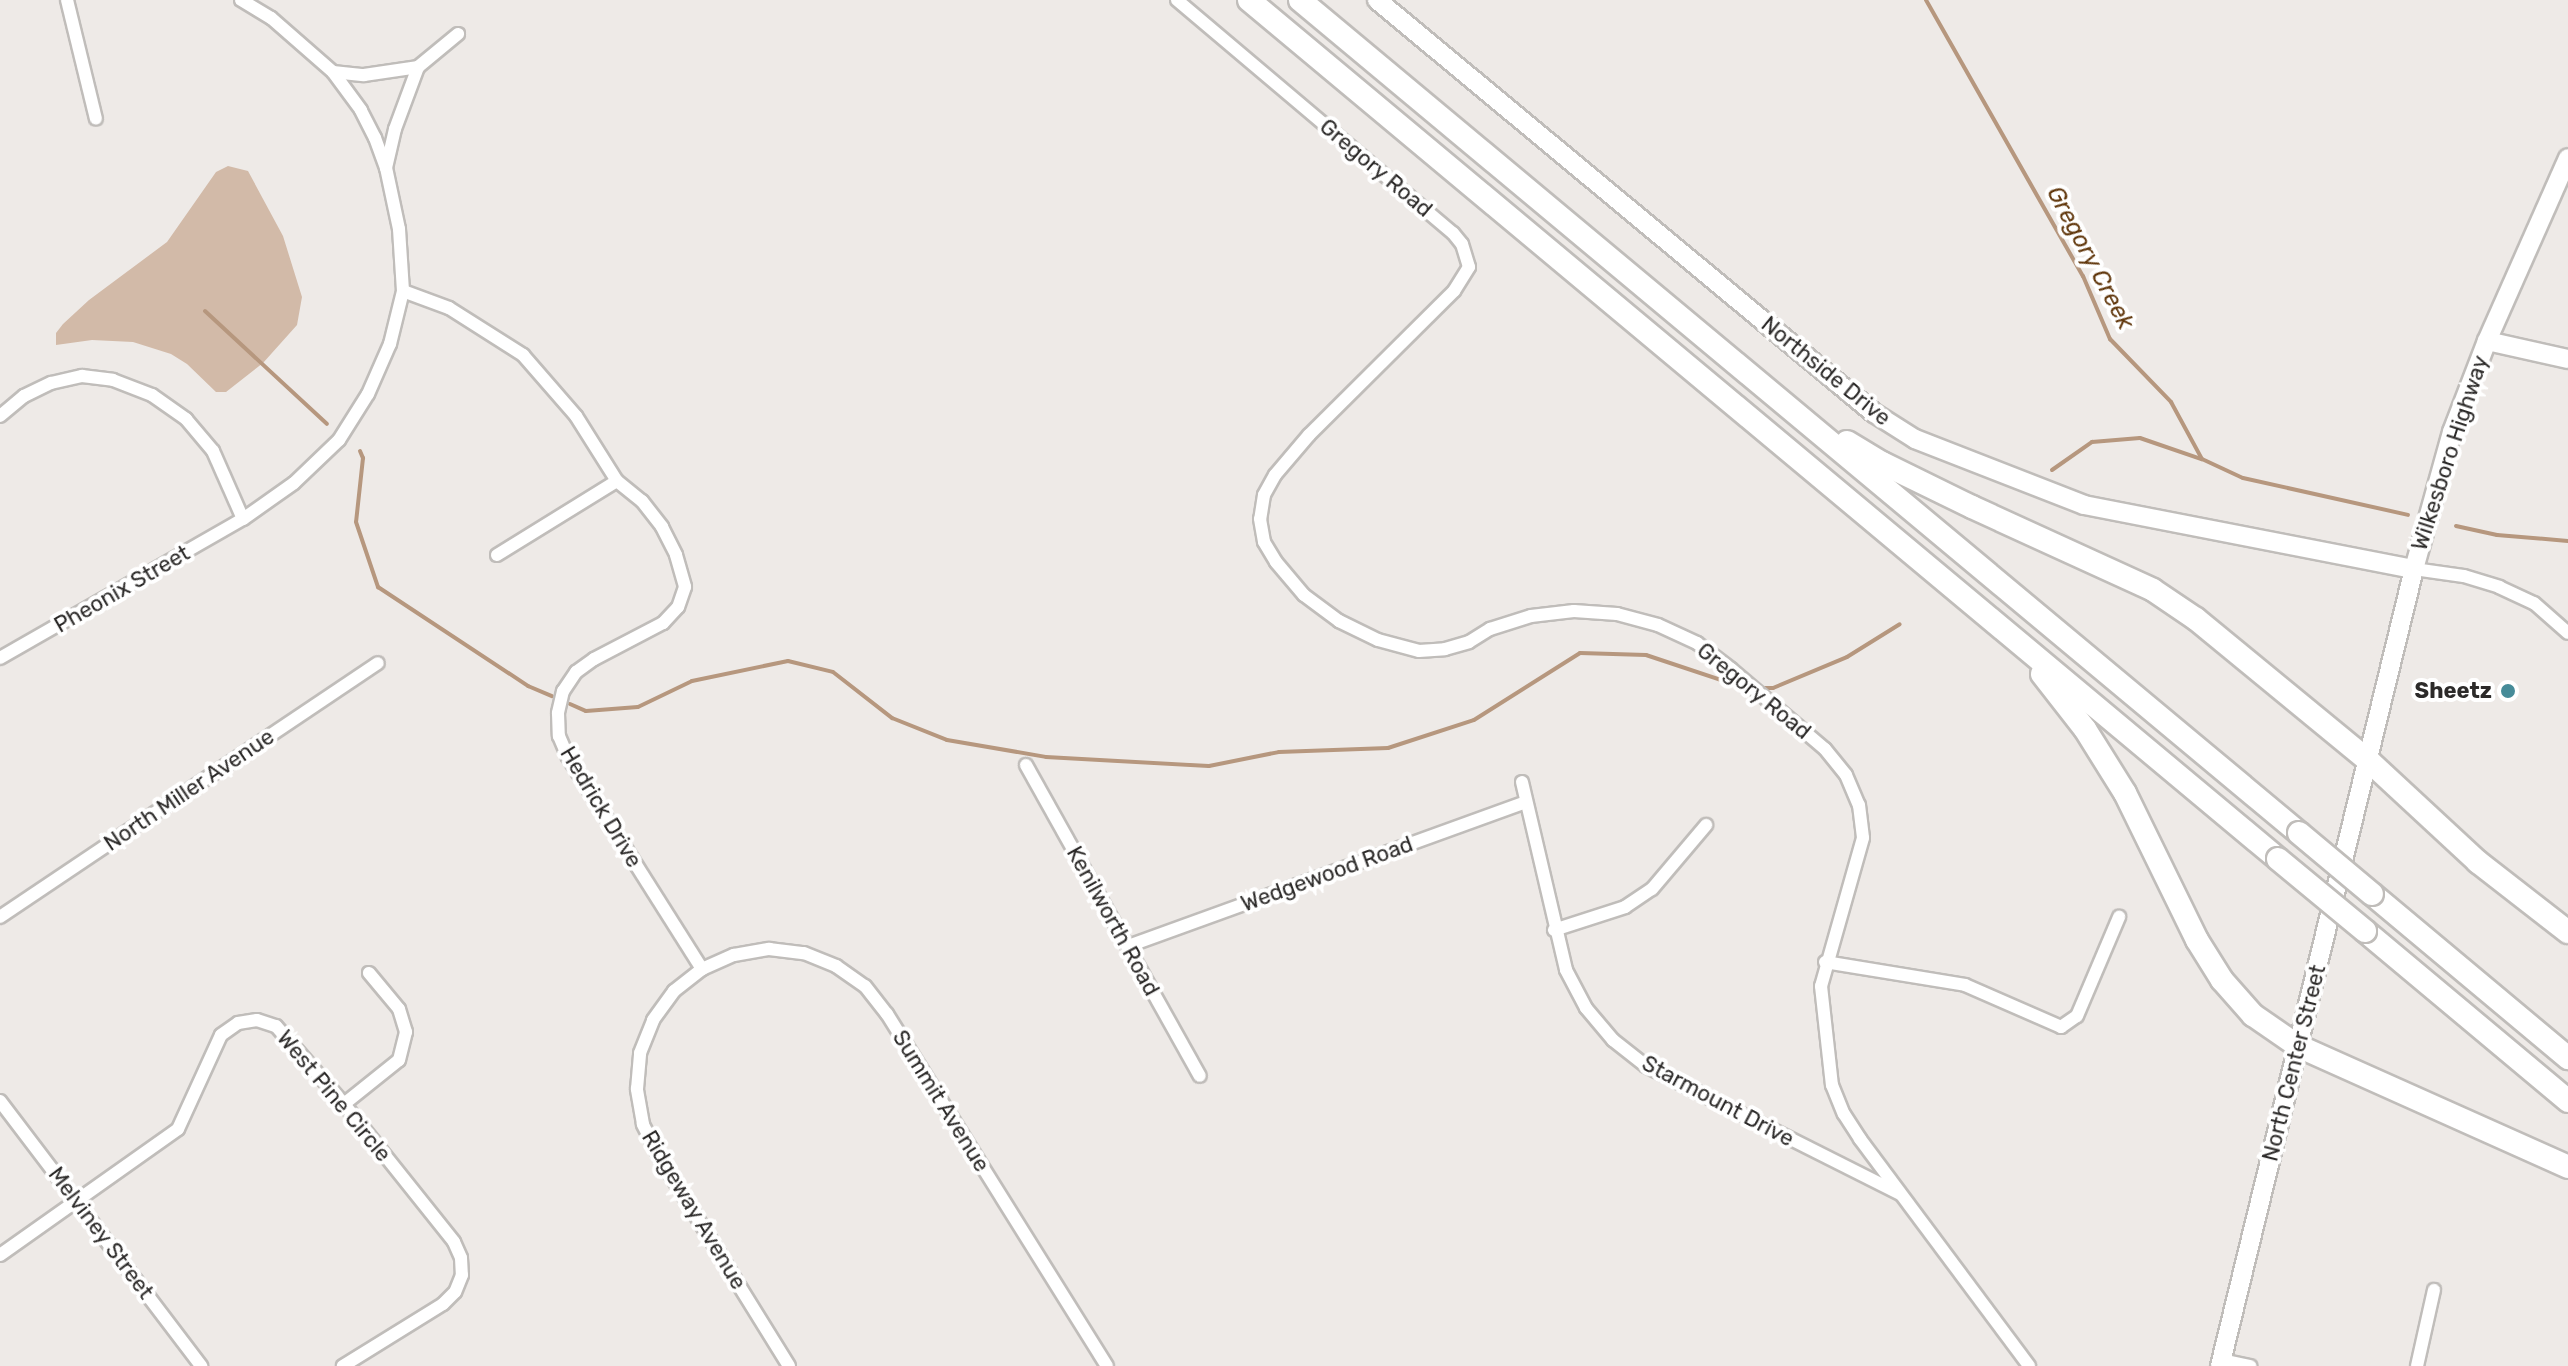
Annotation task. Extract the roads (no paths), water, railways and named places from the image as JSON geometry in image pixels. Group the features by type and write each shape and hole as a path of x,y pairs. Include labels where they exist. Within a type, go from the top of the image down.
{"highway":[{"path":"1249,0 2568,1101"},
{"path":"1300,0 2568,1058"},
{"path":"1717,349 1797,410 1882,463 2153,590 2196,619 2369,761 2478,862 2568,932"},
{"path":"1986,615 2039,669 2085,729 2125,793 2197,940 2222,980 2253,1015 2298,1046 2568,1167"}],"street":[{"path":"67,0 96,119"},
{"path":"241,0 271,18 333,72 361,110 386,168"},
{"name":"Gregory Road","path":"1177,0 1453,233 1467,255 1469,267 1454,291 1309,435 1275,475 1264,495 1260,519 1264,542 1276,562 1304,595 1339,621 1378,640 1419,651 1445,649 1469,642 1490,629 1531,616 1574,611 1617,614 1658,625 1708,652 1825,749 1846,775 1859,805 1863,838 1856,870 1825,962 1821,1010 1832,1085 1860,1139 2029,1366"},
{"name":"Northside Drive","path":"1377,0 1874,413 1915,439 2084,505 2414,569"},
{"path":"386,168 395,129 418,67 458,34"},
{"path":"333,72 364,75 418,67"},
{"name":"Wilkesboro Highway","path":"2369,761 2414,569 2452,432 2487,341 2568,158"},
{"name":"Pheonix Street","path":"0,658 243,519 294,483 339,440 368,394 390,344 403,291 399,229 386,168"},
{"name":"Hedrick Drive","path":"403,291 449,308 523,355 576,416 617,481 642,501 662,527 676,555 685,587 678,607 663,623 594,659 576,672 563,691 558,713 559,736 568,757 702,969"},
{"path":"2487,341 2568,359"},
{"path":"0,416 37,389 82,376 113,380 152,395 186,419 213,451 243,519"},
{"path":"497,555 617,481"},
{"path":"2414,569 2464,576 2499,587 2534,603 2568,633"},
{"name":"North Miller Avenue","path":"0,917 378,663"},
{"name":"North Center Street","path":"2221,1363 2369,761"},
{"name":"Kenilworth Road","path":"1026,765 1200,1076"},
{"name":"Starmount Drive","path":"1522,782 1554,930 1566,970 1586,1008 1613,1040 1646,1066 1904,1196"},
{"name":"Wedgewood Road","path":"1128,946 1525,802"},
{"path":"1554,930 1625,907 1652,889 1706,825"},
{"path":"1825,962 1965,985 2061,1027 2077,1016 2119,917"},
{"name":"Summit Avenue","path":"702,969 734,955 769,949 804,953 836,966 865,986 887,1014 1107,1366"},
{"name":"Ridgeway Avenue","path":"702,969 674,991 650,1027 640,1053 637,1089 643,1124 659,1156 789,1366"},
{"path":"344,1104 391,1069 404,1045 406,1032 403,1016 369,973"},
{"name":"West Pine Circle","path":"0,1255 178,1129 221,1035 238,1023 257,1020 276,1026 344,1104 454,1242 461,1258 462,1275 455,1292 443,1304 343,1366"},
{"name":"Melviney Street","path":"0,1101 201,1366"},
{"path":"2417,1366 2434,1290"},
{"path":"2221,1363 2250,1366"}],"waterway":[{"name":"Gregory Creek","path":"1926,0 2083,276 2110,339 2171,402 2202,459 2243,478 2408,515"},
{"path":"205,311 327,424"},
{"path":"2052,470 2092,442 2140,438 2201,459"},
{"path":"360,451 363,458 356,522 378,587 528,686 552,696"},
{"name":"Gregory Creek","path":"2456,526 2497,535 2568,541"},
{"path":"1757,688 1773,688 1847,657 1900,624"},
{"path":"570,704 586,711 638,707 692,681 788,661 833,672 892,718 947,740 1046,757 1209,766 1279,752 1388,748 1474,720 1580,653 1646,655 1748,689"}],"place":[{"name":"Sheetz","path":"2508,691"}]}
